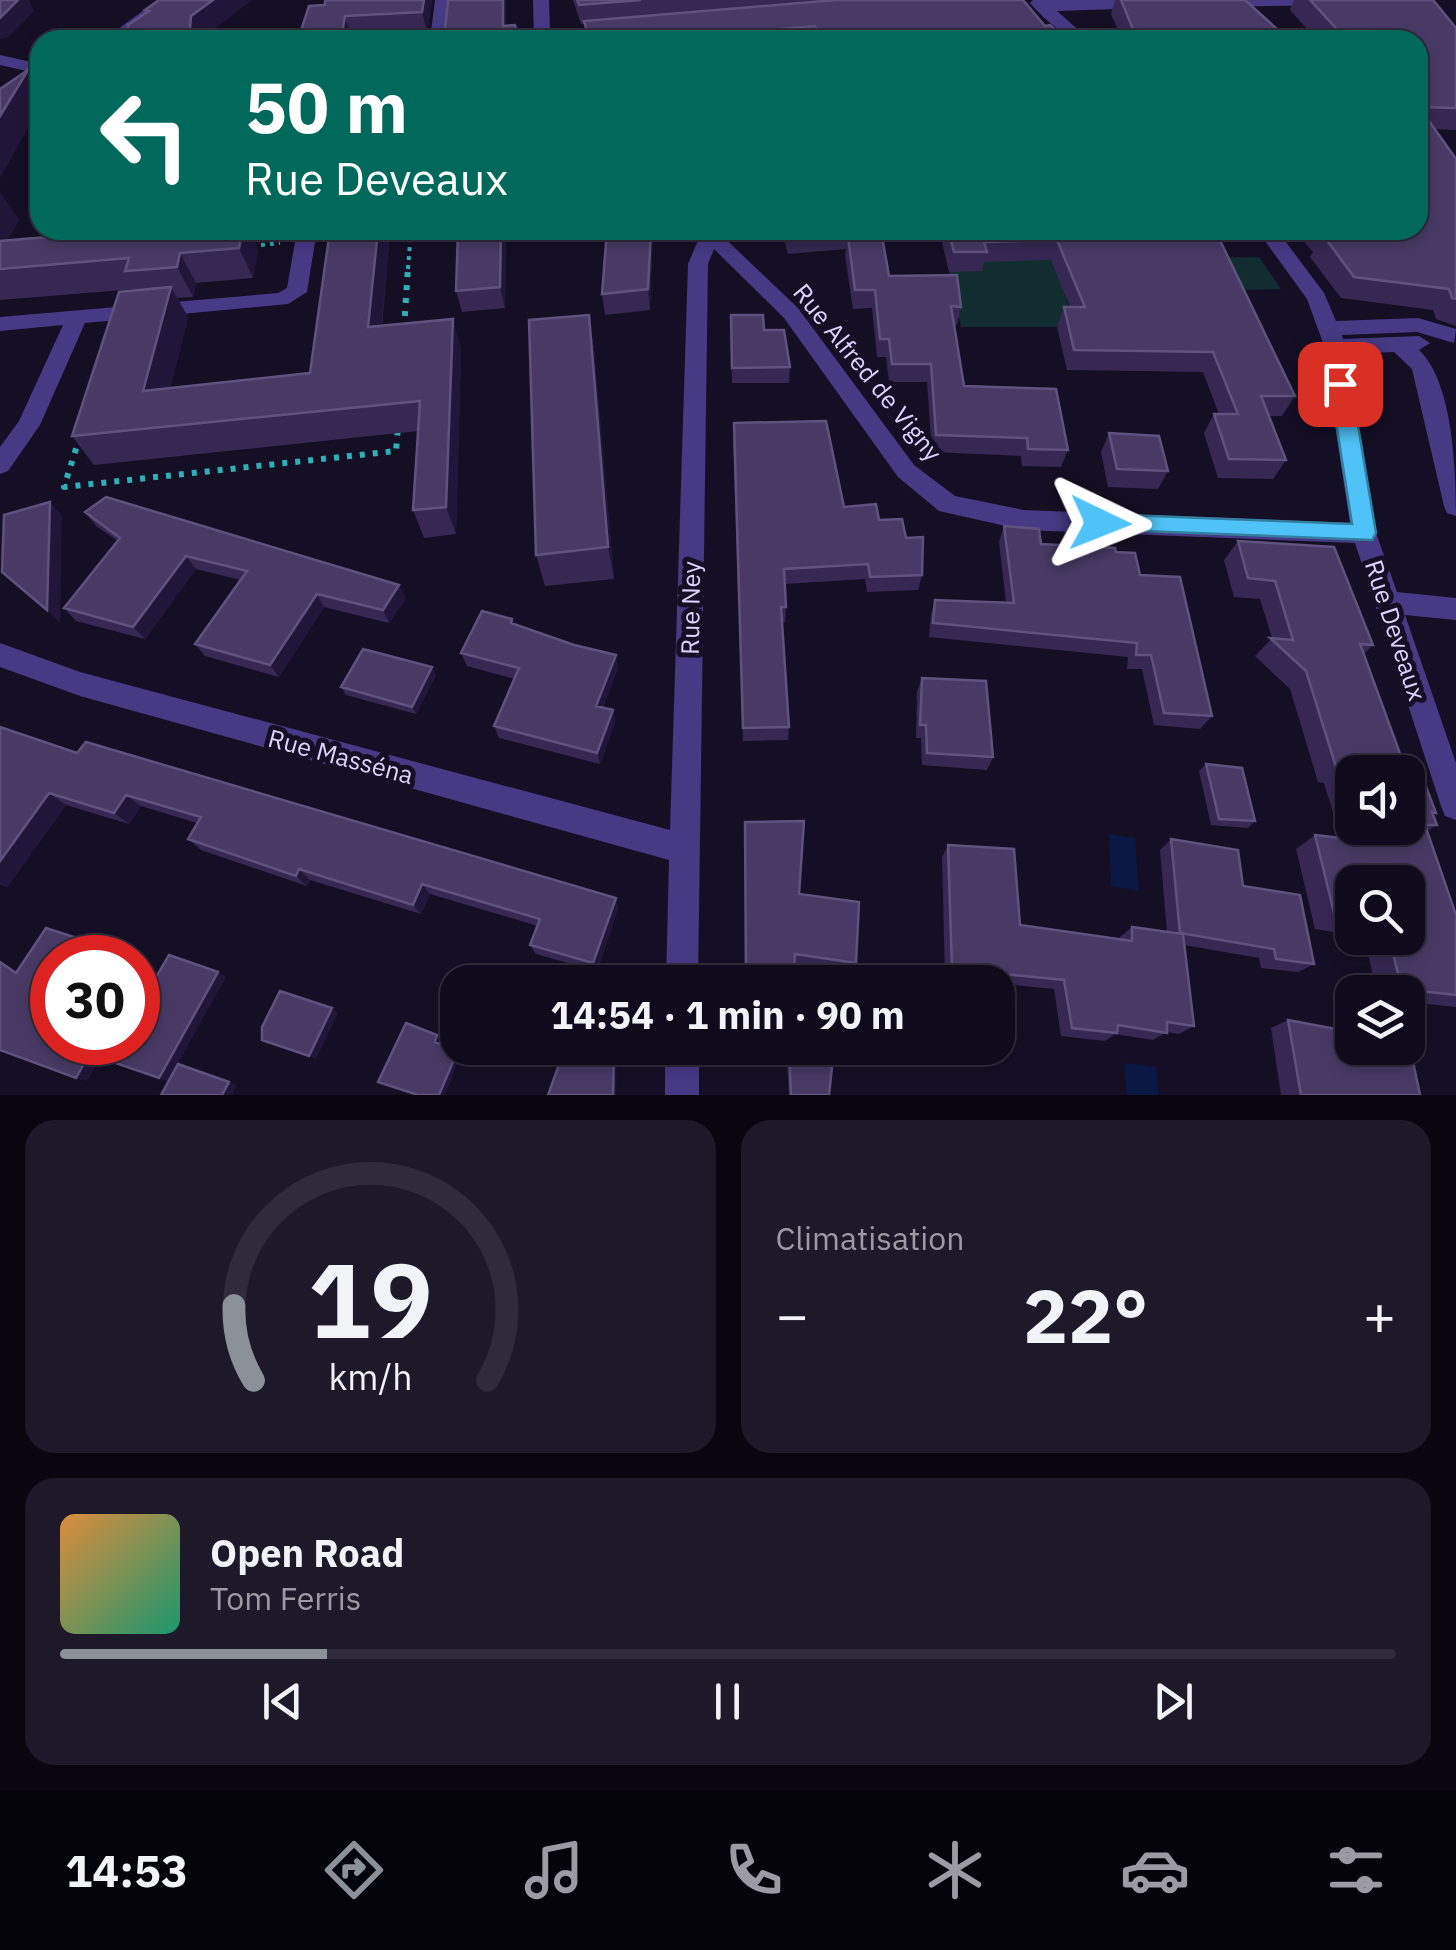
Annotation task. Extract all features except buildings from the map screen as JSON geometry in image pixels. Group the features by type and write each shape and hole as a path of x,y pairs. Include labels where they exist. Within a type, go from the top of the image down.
{"street":[{"path":"126,30 168,0"},
{"path":"439,30 443,0"},
{"path":"541,0 542,30"},
{"path":"1192,2 1327,0"},
{"path":"1038,3 1174,2"},
{"path":"1038,3 1070,30"},
{"path":"620,30 640,28"},
{"path":"0,60 30,68"},
{"path":"0,324 281,299 297,292 305,240"},
{"name":"Rue Ney","path":"682,965 698,264 705,240"},
{"name":"Rue Alfred de Vigny","path":"715,240 791,313 906,471 948,504 1024,520 1364,533"},
{"name":"Rue Deveaux","path":"1274,240 1317,298 1332,338 1364,533 1456,806"},
{"path":"0,465 29,425 77,317"},
{"path":"1332,338 1418,324 1455,336"},
{"path":"1332,338 1402,347 1455,336"},
{"path":"1402,347 1422,366 1456,506"},
{"path":"1387,602 1456,609"},
{"name":"Rue Masséna","path":"0,654 80,684 685,849"},
{"path":"682,1065 682,1095"}],"path":[{"path":"248,246 280,240"},
{"path":"404,341 410,240"},
{"path":"81,434 64,487 396,451 398,414"}],"green space":[{"path":"1259,257 1281,289 1065,293 1073,327 961,327 947,261"}],"water":[{"path":"1109,834 1135,838 1139,891 1111,886"},
{"path":"1124,1063 1156,1067 1159,1095 1127,1095"}],"route":[{"path":"1100,523 1364,533 1340,384"}]}
